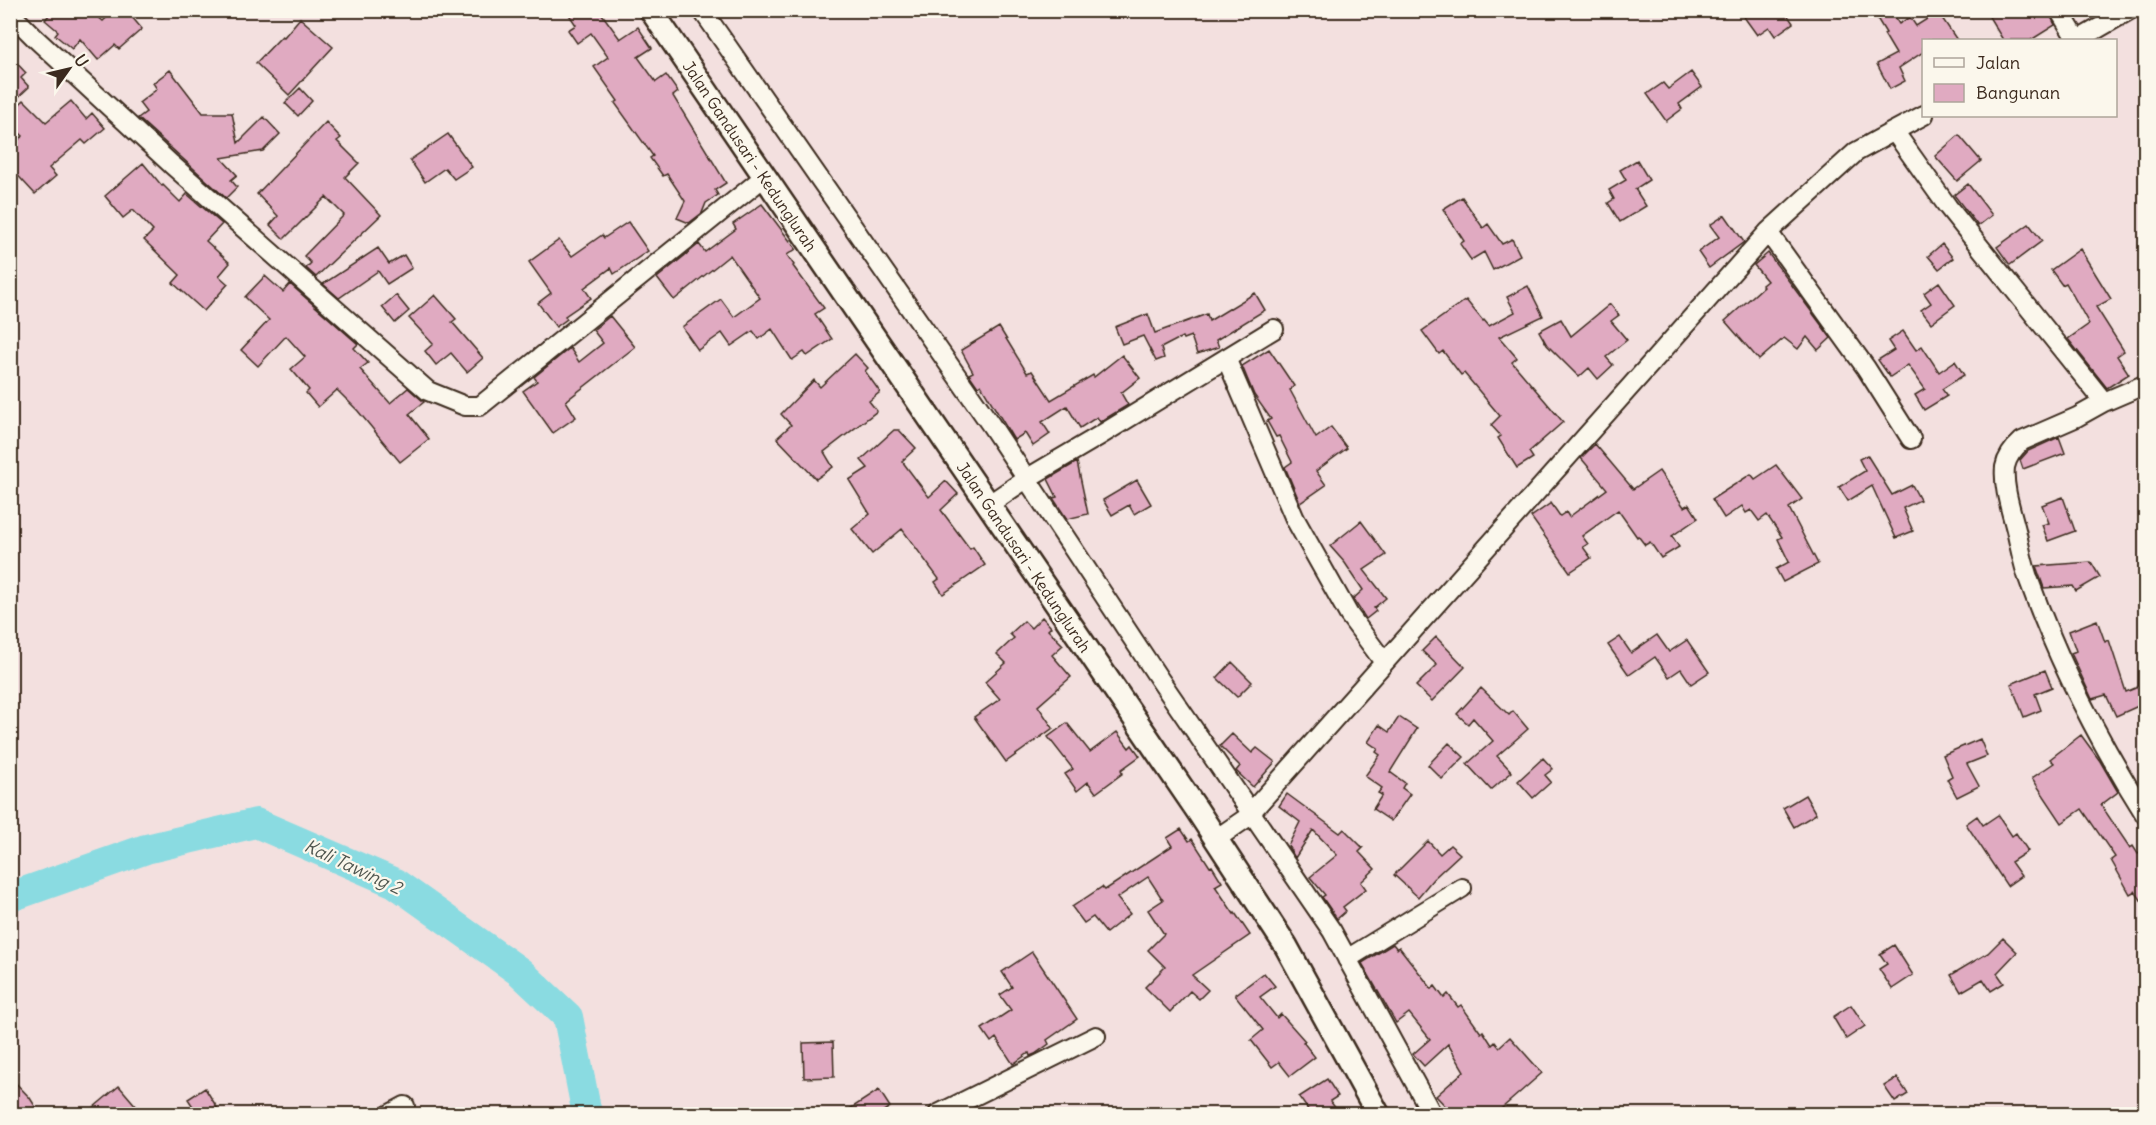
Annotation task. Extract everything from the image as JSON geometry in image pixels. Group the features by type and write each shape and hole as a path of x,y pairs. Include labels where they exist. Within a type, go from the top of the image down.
{"street":[{"name":"Jalan Gandusari - Kedunglurah","path":"651,10 764,177 995,500 1235,825 1286,946 1378,1114"},
{"path":"702,10 991,424 1235,825 1332,931 1432,1114"},
{"path":"2059,10 2076,39"},
{"path":"2079,39 2130,10"},
{"path":"10,13 171,164 428,391 465,406 480,406 764,177"},
{"path":"1235,825 1384,662 1768,232 1856,152 1922,116"},
{"path":"1894,131 1948,207 2104,402"},
{"path":"1768,232 1866,368 1911,439"},
{"path":"995,500 1023,480 1274,329"},
{"path":"1226,358 1273,463 1295,519 1349,615 1384,662"},
{"path":"2145,384 2022,441 2007,459 2005,468 2008,500 2029,582 2070,679 2145,816"},
{"path":"1347,958 1462,888"},
{"path":"938,1114 1096,1036"}],"building":[{"path":"53,10 90,10 103,21 115,10 126,10 142,29 119,49 115,45 98,60 80,39 72,49 55,35 58,31 45,20"},
{"path":"566,10 599,10 620,39 638,27 652,48 638,57 656,82 666,75 678,92 673,96 726,183 715,190 718,195 706,203 702,213 689,223 677,218 685,201 667,174 663,176 650,158 653,156 615,103 618,101 594,67 608,57 591,33 577,43 568,30 576,25"},
{"path":"1739,10 1764,10 1768,16 1775,10 1784,10 1793,23 1775,36 1769,27 1757,35"},
{"path":"1872,10 1890,10 1899,24 1910,17 1916,26 1938,12 1956,39 1922,39 1922,53 1899,68 1905,81 1890,89 1877,64 1896,54 1884,34 1886,33"},
{"path":"1985,10 2048,10 2055,25 2033,39 2002,39"},
{"path":"300,18 333,47 289,95 256,63 282,36 284,37"},
{"path":"10,56 26,73 21,78 29,87 10,105"},
{"path":"170,70 203,113 232,113 238,143 264,117 280,134 263,151 221,158 237,175 231,180 237,187 226,198 138,118 146,112 139,103 157,89 153,83"},
{"path":"1691,72 1702,87 1679,104 1682,109 1666,121 1647,94 1663,83 1668,89"},
{"path":"300,88 312,101 298,116 285,103"},
{"path":"24,100 46,122 71,101 86,119 92,113 105,128 86,144 82,140 49,168 56,176 35,194 10,167 10,147 23,136 10,124 10,113"},
{"path":"326,122 341,138 337,141 359,163 345,177 381,215 316,277 306,268 311,263 304,256 344,215 326,197 284,239 270,225 278,216 257,194"},
{"path":"448,134 472,167 454,179 445,168 425,182 410,160"},
{"path":"1959,135 1981,161 1957,181 1935,156"},
{"path":"1637,160 1649,180 1635,189 1646,206 1620,222 1608,203 1614,199 1609,190 1626,180 1620,170"},
{"path":"143,163 162,186 180,202 187,194 222,224 206,241 230,263 219,276 228,284 204,311 173,283 180,275 144,240 153,231 133,210 123,218 105,196"},
{"path":"1968,184 1992,215 1978,226 1954,195"},
{"path":"1462,197 1483,228 1488,224 1502,244 1512,239 1520,255 1493,270 1484,252 1471,260 1460,244 1464,241 1443,209"},
{"path":"762,204 796,249 787,255 824,308 815,314 832,339 807,356 804,352 792,360 772,329 759,339 753,331 731,346 722,333 698,350 682,327 721,299 734,317 760,298 730,255 674,300 657,278 699,244 705,252 736,229 733,224"},
{"path":"1725,215 1744,242 1709,268 1698,252 1719,237 1710,225"},
{"path":"628,222 648,251 614,274 611,268 584,288 591,298 565,316 567,319 556,327 538,303 551,293 529,262 559,240 572,256 602,235 604,238"},
{"path":"2029,224 2042,241 2010,265 1997,247"},
{"path":"1942,244 1953,258 1939,269 1928,256"},
{"path":"378,248 389,264 404,255 412,268 387,284 378,271 339,298 323,284"},
{"path":"2080,249 2111,299 2096,307 2124,351 2117,356 2129,374 2107,388 2068,339 2089,324 2066,283 2062,285 2051,270"},
{"path":"1768,253 1831,338 1818,350 1807,337 1798,349 1784,338 1759,360 1725,321 1767,281 1754,265"},
{"path":"265,276 283,292 290,284 358,344 354,348 368,363 360,369 390,403 408,388 424,402 409,414 429,439 400,462 358,411 337,390 318,407 306,393 309,390 291,369 305,357 286,336 258,366 241,350 269,320 245,297"},
{"path":"1939,282 1955,305 1931,323 1921,310 1931,303 1924,293"},
{"path":"1528,286 1543,316 1499,337 1517,358 1512,362 1563,422 1529,452 1533,458 1517,468 1498,438 1501,436 1491,425 1500,416 1464,373 1461,375 1443,351 1439,354 1422,331 1466,300 1489,326 1515,312 1507,297"},
{"path":"1255,293 1265,310 1216,340 1219,347 1197,354 1191,336 1183,339 1182,337 1161,348 1164,358 1156,361 1143,336 1122,344 1115,327 1148,314 1155,333 1207,314 1209,321"},
{"path":"396,295 409,311 395,323 382,307"},
{"path":"435,295 456,319 452,322 483,358 467,372 451,353 436,365 425,351 433,344 409,318"},
{"path":"1610,304 1619,315 1611,321 1627,340 1606,357 1613,365 1598,379 1589,368 1579,377 1547,345 1539,331 1561,319 1571,336"},
{"path":"610,316 635,347 566,401 576,417 553,433 523,391 537,381 534,377 570,348 579,362 603,343 593,330"},
{"path":"999,327 1027,373 1032,371 1051,400 1093,375 1094,377 1122,355 1140,378 1121,393 1128,405 1100,422 1097,417 1080,428 1067,406 1042,422 1050,434 1033,446 1025,433 1014,440 981,385 978,387 969,374 973,372 961,350"},
{"path":"1903,331 1916,350 1922,346 1939,372 1955,361 1964,375 1942,389 1947,396 1924,410 1915,395 1925,389 1908,365 1890,377 1878,360 1894,350 1888,341"},
{"path":"1269,349 1294,386 1290,390 1316,438 1331,427 1347,448 1316,471 1326,485 1300,503 1285,467 1292,462 1279,436 1276,437 1267,421 1271,419 1254,395 1242,366"},
{"path":"855,354 868,368 865,371 880,392 869,401 877,411 824,452 833,467 816,479 777,438 791,425 781,414 814,380 820,387"},
{"path":"894,430 899,430 916,448 902,461 929,497 946,481 958,494 941,510 970,549 973,547 985,565 943,594 935,582 939,579 902,529 872,554 852,529 870,514 849,480 868,468 861,460"},
{"path":"2059,437 2065,453 2023,469 2020,460 2028,451"},
{"path":"1595,444 1633,489 1659,471 1684,507 1689,504 1698,518 1672,536 1679,547 1661,558 1650,542 1645,545 1637,537 1618,510 1582,536 1588,544 1583,547 1591,558 1570,572 1531,517 1551,503 1560,516 1566,512 1569,517 1607,489 1581,458"},
{"path":"1867,455 1892,495 1912,485 1920,500 1903,508 1913,531 1896,538 1872,486 1848,501 1839,487 1865,471 1859,459"},
{"path":"1077,462 1088,514 1067,519 1053,498 1057,497 1048,479"},
{"path":"1776,465 1802,499 1789,508 1818,564 1783,582 1776,569 1789,562 1778,539 1782,537 1767,515 1759,521 1751,510 1746,513 1742,506 1724,518 1712,499 1751,474 1755,479"},
{"path":"1137,480 1151,504 1134,514 1129,505 1112,515 1103,500"},
{"path":"2063,497 2075,531 2048,541 2042,525 2049,523 2042,505"},
{"path":"1361,521 1386,555 1364,570 1386,598 1366,619 1353,599 1363,590 1345,563 1330,546"},
{"path":"2091,562 2100,577 2076,591 2073,586 2044,588 2036,566"},
{"path":"1042,617 1051,627 1048,630 1063,645 1052,655 1071,677 1038,706 1053,728 1006,762 974,717 1000,699 985,682 1006,663 997,654 1014,638 1010,634 1024,621 1031,628"},
{"path":"2097,620 2105,642 2109,640 2126,692 2145,684 2145,703 2116,716 2106,695 2092,699 2071,653 2076,651 2069,631"},
{"path":"1657,635 1669,652 1687,640 1709,672 1691,684 1681,669 1669,677 1655,657 1629,675 1608,645 1620,637 1631,653"},
{"path":"1436,637 1465,667 1432,701 1416,686 1437,665 1422,651"},
{"path":"1232,662 1252,682 1237,697 1217,678"},
{"path":"2045,670 2052,687 2035,694 2041,710 2024,717 2011,684"},
{"path":"1481,688 1509,715 1513,711 1528,729 1497,756 1512,772 1491,790 1467,764 1493,741 1473,718 1468,724 1457,714"},
{"path":"1399,717 1417,729 1390,772 1405,783 1402,788 1410,794 1391,821 1373,809 1382,795 1378,793 1382,788 1365,776 1380,755 1376,752 1378,749 1368,742 1379,725 1389,732"},
{"path":"1067,723 1090,752 1117,732 1129,748 1132,745 1140,756 1121,770 1123,773 1096,793 1088,782 1077,791 1065,774 1073,769 1048,737"},
{"path":"1232,734 1252,753 1257,748 1275,762 1253,787 1236,771 1240,766 1220,746"},
{"path":"2081,735 2118,792 2101,805 2130,848 2133,846 2138,854 2145,849 2145,906 2135,891 2130,894 2111,860 2115,857 2082,809 2062,823 2032,778 2054,763 2050,759"},
{"path":"1980,739 1987,756 1967,764 1979,786 1957,797 1947,779 1952,776 1943,755"},
{"path":"1449,743 1464,757 1442,779 1428,765"},
{"path":"1543,758 1553,769 1545,775 1551,782 1533,798 1518,781"},
{"path":"1287,794 1340,833 1344,829 1363,848 1359,852 1375,869 1361,882 1366,889 1343,907 1346,911 1337,919 1322,897 1325,895 1310,877 1337,855 1313,830 1295,858 1288,846 1300,822 1279,806"},
{"path":"1805,795 1816,814 1794,827 1783,808"},
{"path":"1998,815 2012,836 2016,833 2028,851 2011,862 2021,876 2007,886 1966,824 1977,816 1983,825"},
{"path":"1181,829 1189,841 1192,839 1210,867 1212,866 1222,882 1215,886 1250,935 1192,975 1208,990 1199,999 1190,991 1170,1012 1145,987 1165,967 1148,950 1164,934 1148,910 1163,900 1148,877 1117,898 1130,914 1106,933 1093,917 1084,923 1072,907 1102,887 1105,890 1172,846 1167,838"},
{"path":"1428,841 1440,854 1450,845 1460,854 1433,879 1418,897 1394,875"},
{"path":"2003,938 2017,952 1997,973 2004,983 1991,991 1983,979 1961,992 1951,975 1988,953"},
{"path":"1393,944 1397,949 1399,947 1432,989 1435,986 1444,998 1448,994 1458,1007 1461,1005 1492,1045 1495,1042 1499,1047 1510,1037 1542,1073 1502,1108 1508,1114 1453,1114 1436,1096 1464,1071 1448,1044 1424,1066 1413,1054 1430,1039 1409,1013 1396,1023 1362,963"},
{"path":"1894,945 1913,975 1892,989 1879,969 1887,964 1880,954"},
{"path":"1032,952 1077,1019 1047,1040 1049,1044 1035,1054 1030,1056 1029,1053 1013,1064 996,1038 991,1042 982,1029 1011,1010 1000,995 1012,987 1002,972"},
{"path":"1264,973 1275,986 1260,997 1277,1018 1281,1014 1305,1041 1303,1042 1315,1057 1290,1076 1279,1062 1272,1067 1251,1040 1263,1030 1235,995"},
{"path":"1851,1005 1865,1026 1846,1039 1833,1017"},
{"path":"833,1042 834,1077 804,1078 803,1043"},
{"path":"10,1077 30,1098 40,1114 10,1114"},
{"path":"1897,1078 1908,1094 1895,1102 1884,1086"},
{"path":"1327,1079 1338,1096 1330,1101 1340,1114 1311,1114 1299,1097"},
{"path":"119,1086 143,1114 100,1114 94,1107"},
{"path":"205,1088 221,1114 198,1114 188,1099"},
{"path":"879,1090 890,1107 879,1114 842,1114"}],"waterway":[{"name":"Kali Tawing 2","path":"10,897 146,849 256,823 395,883 520,972 568,1017 587,1114"}]}
